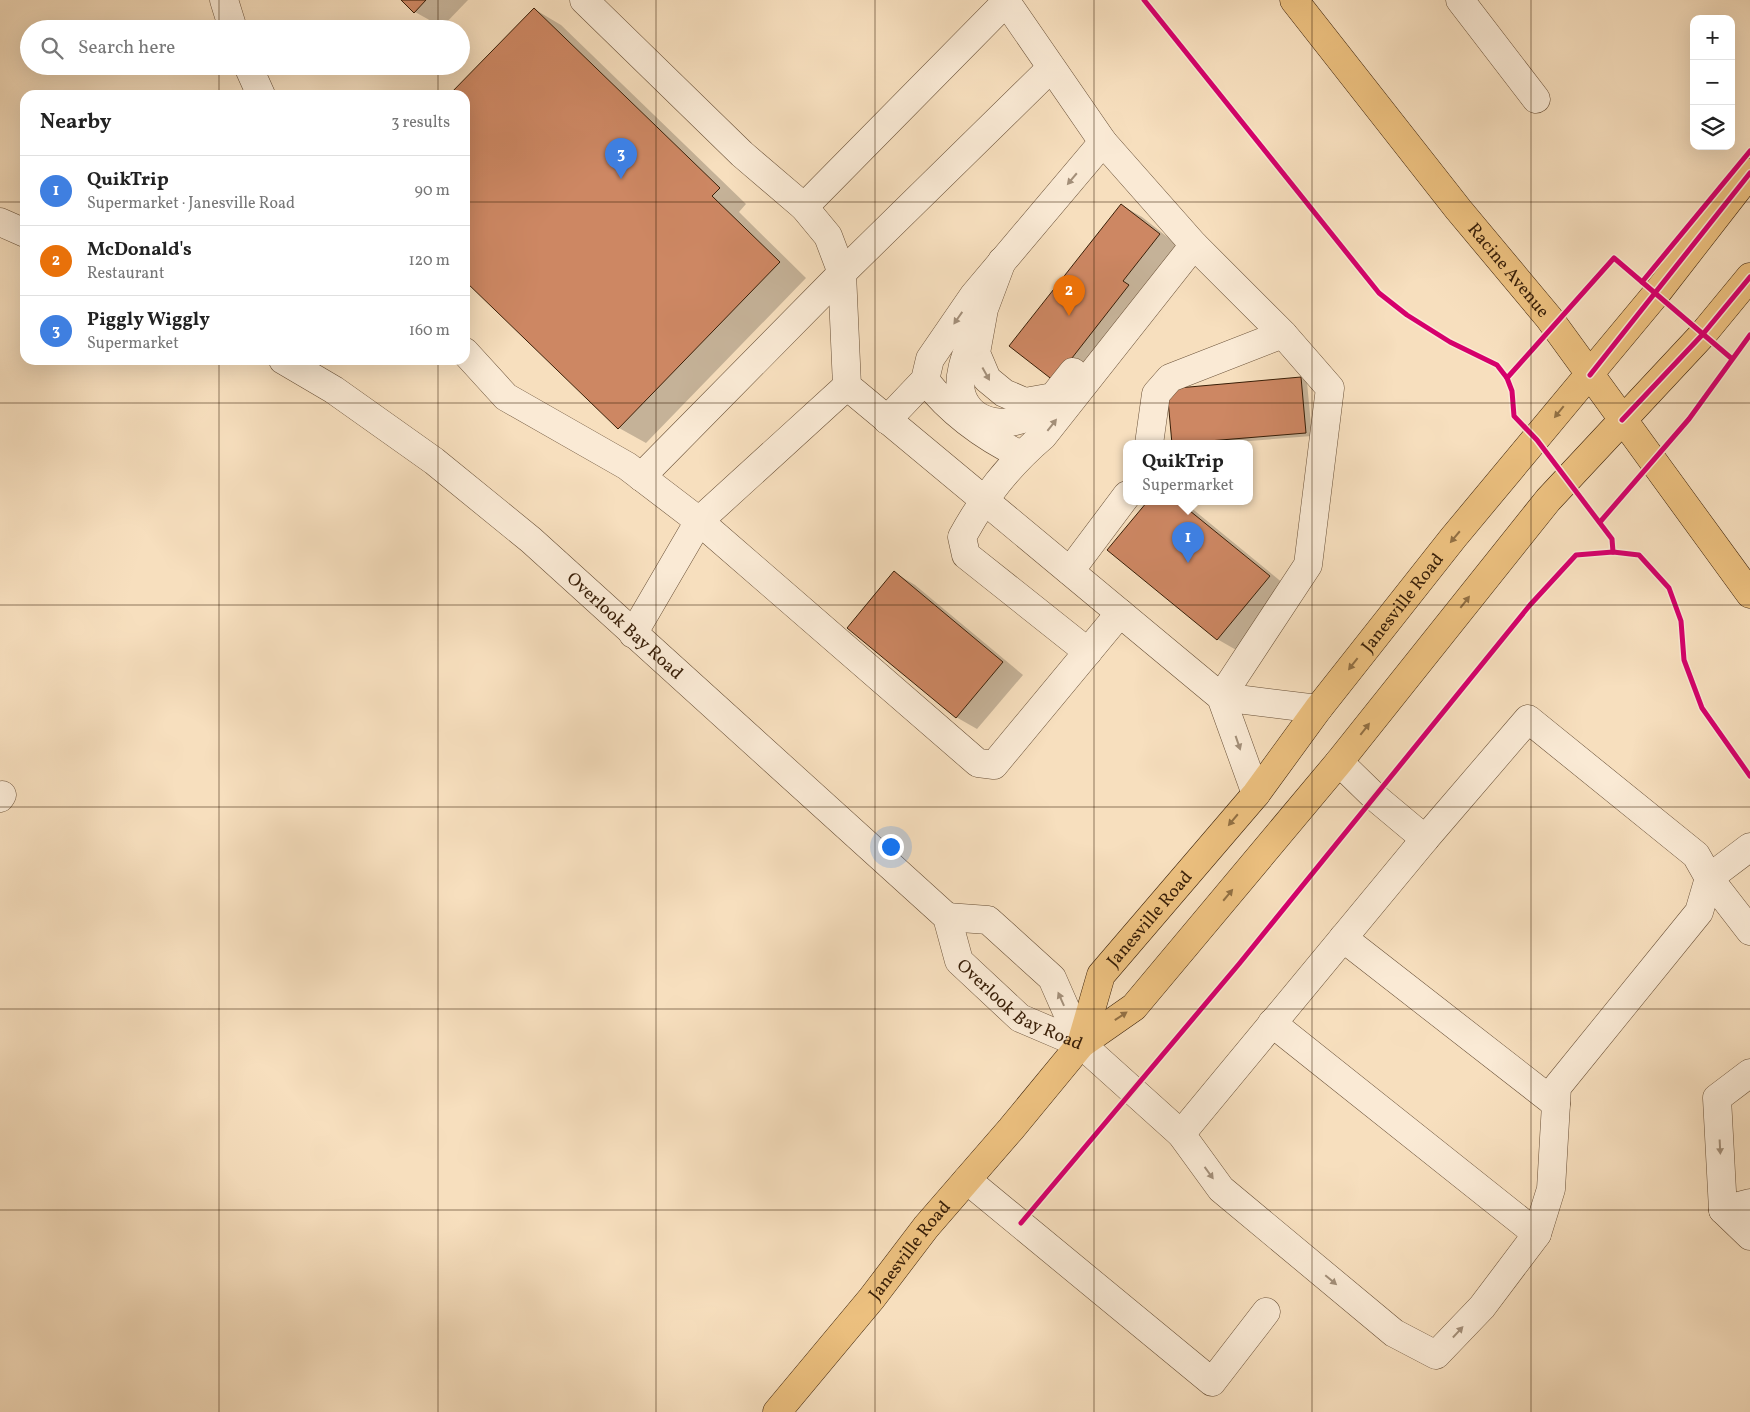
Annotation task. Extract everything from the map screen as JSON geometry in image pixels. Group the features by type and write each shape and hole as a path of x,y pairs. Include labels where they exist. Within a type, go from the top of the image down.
{"main road":[{"name":"Racine Avenue","path":"1294,0 1458,209 1549,318 1750,594"},
{"name":"Janesville Road","path":"1080,1044 1101,975 1256,794 1318,708 1453,538 1590,375 1750,173"},
{"name":"Janesville Road","path":"777,1412 872,1298 926,1227 1080,1044 1134,1007 1339,762 1548,500 1703,334 1750,277"}],"street":[{"path":"224,0 230,20"},
{"path":"584,0 742,154 804,207 828,236 842,273 847,386 1222,697 1256,794"},
{"path":"804,207 1007,0 1051,68 1103,142 1194,245 1283,334 1330,388 1308,565 1222,697"},
{"path":"1460,0 1536,99"},
{"path":"640,477 842,273 1051,68"},
{"path":"252,75 259,90"},
{"path":"887,420 925,380 930,359 974,295 1103,142"},
{"path":"0,222 20,230"},
{"path":"1088,652 966,554 962,537 984,499 1020,455 1043,436 1194,245"},
{"path":"1002,261 963,361 962,395 972,412 991,423 1013,422 1033,414 1053,397 1133,295 1174,270"},
{"path":"1150,440 1156,394 1170,378 1283,334"},
{"path":"470,357 506,396 627,466 699,521 978,763 994,765 1120,613"},
{"name":"Overlook Bay Road","path":"292,365 334,390 434,461 532,540 633,634 947,916 960,961 1020,1018 1080,1044"},
{"path":"925,380 942,402 997,443 1020,455"},
{"path":"633,634 699,521 847,386"},
{"path":"1070,571 1123,500"},
{"path":"1222,697 1318,708"},
{"path":"1181,1134 1342,938 1528,719 1696,855 1709,878 1750,931"},
{"path":"1339,762 1376,798 1425,839"},
{"path":"1080,1044 1181,1134 1221,1189 1394,1333 1436,1356 1482,1307 1537,1234 1550,1189 1557,1087 1699,912 1709,878 1750,847"},
{"name":"Overlook Bay Road","path":"947,916 988,920 1052,978 1080,1044"},
{"path":"1342,938 1556,1104"},
{"path":"1272,1022 1537,1234"},
{"path":"1750,1073 1717,1098 1723,1210 1750,1236"},
{"path":"967,1180 1212,1382 1266,1312"},
{"path":"1723,1210 1750,1203"}],"building":[{"path":"401,0 426,0 414,13"},
{"path":"534,8 720,188 712,196 780,262 618,429 470,286 470,90 454,90"},
{"path":"1121,204 1160,234 1123,281 1129,285 1054,381 1009,346"},
{"path":"1301,377 1306,433 1221,440 1172,440 1167,389"},
{"path":"1144,505 1183,505 1270,576 1217,640 1107,550"},
{"path":"894,571 1003,662 956,718 847,628"}],"cycle path":[{"path":"1144,0 1379,293 1407,315 1450,342 1497,365 1507,378 1512,391 1514,416 1537,440 1612,539 1613,552"},
{"path":"1642,282 1750,151"},
{"path":"1590,375 1750,173"},
{"path":"1507,378 1614,258 1731,358"},
{"path":"1622,420 1703,334 1750,277"},
{"path":"1600,522 1689,419 1750,335"},
{"path":"1021,1223 1239,964 1530,605 1576,555 1613,552 1639,555 1669,588 1681,621 1684,660 1702,708 1750,776"}],"place":[{"name":"Piggly Wiggly","path":"621,179"},
{"name":"McDonald's","path":"1069,316"},
{"name":"QuikTrip","path":"1188,563"}]}
